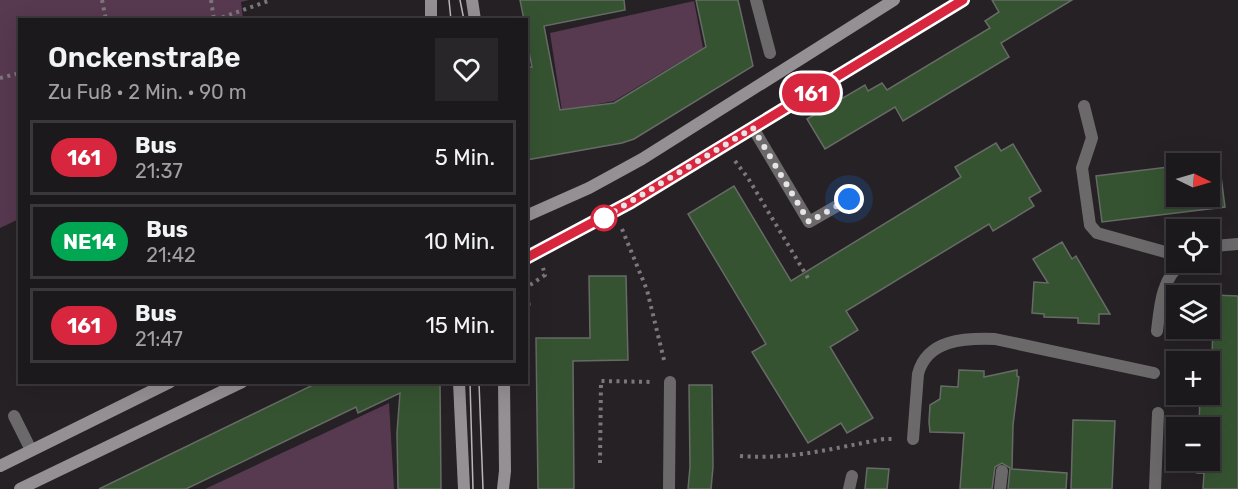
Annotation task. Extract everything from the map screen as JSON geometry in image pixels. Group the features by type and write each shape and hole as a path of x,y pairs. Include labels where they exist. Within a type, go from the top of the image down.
{"main road":[{"path":"431,0 431,18"},
{"path":"472,0 476,18"},
{"path":"528,215 589,188 642,159 894,0"},
{"path":"528,257 608,216 963,0"},
{"path":"0,466 166,384"},
{"path":"20,489 238,384"},
{"path":"459,384 464,489"},
{"path":"503,489 505,471 504,384"}],"street":[{"path":"756,0 770,53"},
{"path":"1084,106 1092,138 1082,168 1090,225 1097,233 1166,252"},
{"path":"753,128 809,222 849,199"},
{"path":"1220,246 1238,244"},
{"path":"1157,331 1160,305 1167,281 1172,273"},
{"path":"913,439 918,374 921,365 930,354 944,343 969,338 995,339 1154,373"},
{"path":"669,382 669,489"},
{"path":"1155,489 1158,413"},
{"path":"14,416 31,450"},
{"path":"1000,489 1002,471"}],"path":[{"path":"102,0 106,18"},
{"path":"211,0 215,18"},
{"path":"221,18 271,0"},
{"path":"0,78 18,74"},
{"path":"724,146 748,178 808,278"},
{"path":"600,463 601,381 669,382 647,290 629,246"},
{"path":"740,456 779,458 800,456 884,439 913,439"}],"shaded area":[{"path":"0,0 249,0 241,2 243,18 18,18 18,219 0,228"},
{"path":"694,1 703,48 614,101 562,111 550,33"},
{"path":"389,403 394,489 205,489"}],"building":[{"path":"520,0 624,0 625,10 544,26 560,110 614,103 706,47 696,0 738,0 753,66 634,139 528,160 528,67 532,67 528,46 528,18 524,18"},
{"path":"992,0 1072,0 1001,43 1009,57 903,121 895,107 825,149 807,119 865,85 868,91 882,83 887,90 990,28 985,21 999,12"},
{"path":"996,143 1001,151 1013,144 1041,191 1029,198 1034,206 993,231 989,224 846,311 858,330 830,347 873,418 847,433 841,423 808,443 752,352 766,344 688,214 734,186 791,281 961,177 955,167"},
{"path":"1166,167 1166,207 1220,207 1220,169 1225,207 1102,222 1096,176"},
{"path":"1062,242 1072,259 1076,256 1110,314 1099,314 1099,324 1078,323 1078,318 1044,317 1044,314 1032,313 1034,282 1048,283 1033,259"},
{"path":"589,276 626,276 628,360 573,361 574,489 538,489 536,338 590,338"},
{"path":"1220,295 1238,296 1238,489 1203,489 1204,473 1197,473 1197,471 1220,471 1220,417 1199,417 1200,405 1220,405 1220,351 1212,351 1213,339 1220,339"},
{"path":"959,370 984,371 984,377 1017,370 1019,377 1013,425 1012,469 1067,473 1066,489 1008,489 1010,468 1002,463 995,467 992,489 960,489 964,433 930,432 929,422 930,405 940,399 941,386 958,387"},
{"path":"315,384 440,384 441,489 398,489 397,433 400,393 358,413 356,407 186,489 99,489"},
{"path":"689,385 712,385 711,489 688,489"},
{"path":"1073,420 1115,421 1112,489 1071,489"},
{"path":"867,468 889,469 887,489 865,489"}],"tram line":[{"path":"449,0 451,18"},
{"path":"460,0 464,18"},
{"path":"470,384 473,489"},
{"path":"479,384 483,489"}],"bus line":[{"name":"161","path":"528,257 631,202 963,0"}],"route":[{"path":"604,218 600,220 753,128 809,222 849,199"}]}
